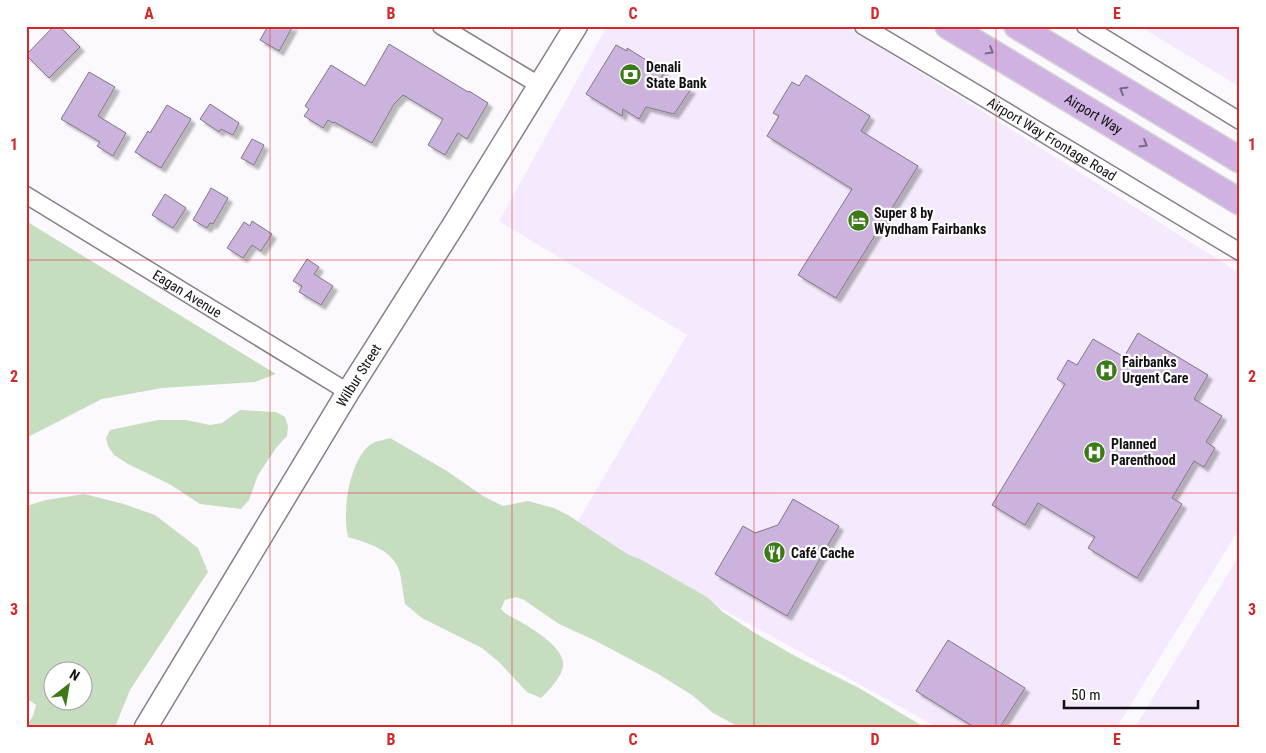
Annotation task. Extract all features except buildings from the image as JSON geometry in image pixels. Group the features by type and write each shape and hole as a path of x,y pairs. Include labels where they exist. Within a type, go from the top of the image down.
{"main road":[{"name":"Airport Way","path":"948,26 1240,202"},
{"path":"1017,26 1240,160"}],"street":[{"path":"441,26 539,85"},
{"name":"Wilbur Street","path":"146,727 348,392 576,26"},
{"name":"Airport Way Frontage Road","path":"863,26 1240,252"},
{"path":"1085,26 1240,121"},
{"name":"Eagan Avenue","path":"26,195 348,392"}],"shaded area":[{"path":"607,26 846,26 1240,273 1240,528 1117,727 937,727 574,528 687,335 499,221"},
{"path":"1139,26 1240,26 1240,87"},
{"path":"1240,554 1240,727 1135,727"}],"green space":[{"path":"26,221 276,374 255,382 162,388 102,399 26,438"},
{"path":"240,410 276,412 285,417 288,426 287,436 276,448 258,475 249,500 241,509 200,504 171,485 114,455 108,446 106,438 110,430 158,420 186,420 210,425 222,423"},
{"path":"390,438 447,471 483,496 503,506 528,501 554,508 568,515 629,555 640,559 707,597 723,612 755,633 797,657 859,688 924,727 739,727 713,713 692,695 658,674 596,641 559,624 524,600 516,597 505,600 501,609 552,644 563,662 562,672 559,677 541,698 527,692 499,662 482,648 422,618 405,604 400,573 392,559 379,549 348,537 346,526 347,501 352,474 357,462 371,444"},
{"path":"84,494 124,504 155,515 198,548 208,572 130,690 115,727 26,727 33,716 36,705 26,698 26,506 46,500"}],"place":[{"name":"Denali State Bank","path":"630,75"},
{"name":"Super 8 by Wyndham Fairbanks","path":"858,221"},
{"name":"Fairbanks Urgent Care","path":"1106,370"},
{"name":"Planned Parenthood","path":"1095,452"},
{"name":"Café Cache","path":"775,553"}]}
